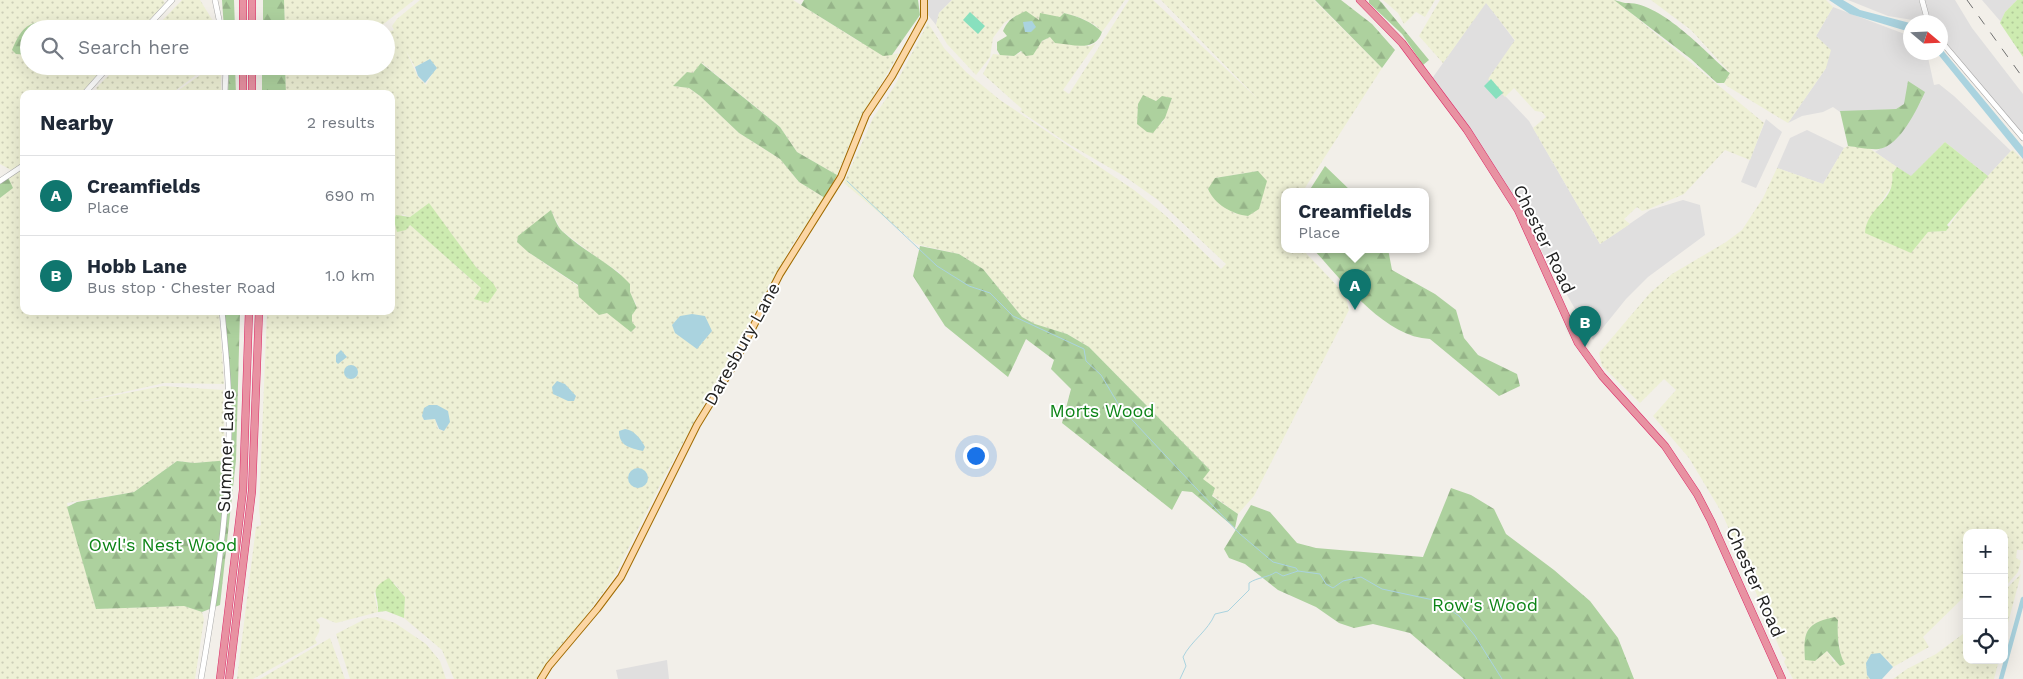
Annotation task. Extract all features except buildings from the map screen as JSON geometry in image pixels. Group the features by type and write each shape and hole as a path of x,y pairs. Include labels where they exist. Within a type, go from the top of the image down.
{"highway":[{"path":"243,0 243,20"},
{"path":"252,0 252,20"},
{"name":"Chester Road","path":"1361,1 1402,43 1467,130 1518,210 1578,343 1602,376 1664,446 1697,494 1782,679"},
{"path":"243,75 243,90"},
{"path":"252,75 252,90"},
{"path":"220,679 242,490 249,315"},
{"path":"229,679 250,506 256,413 259,315"}],"main road":[{"name":"Daresbury Lane","path":"542,679 548,666 598,609 621,577 697,425 732,368 780,274 841,177 866,115 892,76 924,18 924,0"}],"street":[{"path":"153,20 172,0"},
{"path":"215,0 219,20"},
{"path":"1922,0 1926,15"},
{"path":"1948,49 2023,138"},
{"path":"88,90 102,75"},
{"path":"225,90 226,75"},
{"path":"0,181 20,168"},
{"name":"Summer Lane","path":"201,679 221,546 230,434 229,387 222,315"}],"shaded area":[{"path":"926,0 952,0 939,13 936,25 928,15"},
{"path":"1848,0 1919,0 1923,15 1903,15 1903,18 1888,16"},
{"path":"1923,0 1955,0 1972,28 2023,94 2023,136 1948,45 1948,15 1928,15"},
{"path":"1982,0 2017,0 2005,12 2001,22"},
{"path":"1486,2 1515,41 1489,79 1529,121 1600,244 1650,210 1683,200 1700,205 1705,235 1648,277 1626,299 1593,340 1518,210 1431,80"},
{"path":"1833,7 1903,33 1903,60 1929,60 1934,85 1939,84 1954,96 2011,151 1988,176 1945,142 1911,177 1875,152 1886,145 1907,116 1922,100 1904,104 1896,109 1840,112 1833,107 1823,112 1802,116 1788,123 1826,68 1816,36"},
{"path":"1766,119 1782,132 1756,188 1741,182"},
{"path":"1807,130 1844,148 1823,184 1777,168 1790,138"},
{"path":"667,660 669,679 618,679 616,670"}],"green space":[{"path":"0,0 163,0 165,3 149,20 20,20 20,75 99,75 86,90 20,90 20,167 13,171 0,164"},
{"path":"182,0 200,0 212,20 163,20"},
{"path":"222,0 234,0 235,20 223,20"},
{"path":"263,0 284,0 285,20 263,20"},
{"path":"284,0 414,0 389,20 285,20"},
{"path":"420,0 793,0 860,42 892,55 899,53 859,121 837,175 797,152 780,127 702,63 693,73 674,86 689,88 700,96 739,133 780,159 799,182 825,198 792,245 664,477 614,577 583,620 558,649 539,679 454,679 442,650 404,618 405,597 394,583 374,593 378,612 336,623 321,617 316,620 320,625 315,639 317,643 253,679 237,679 256,527 261,525 259,511 267,315 395,315 395,90 286,90 285,75 395,75 395,22","holes":["406,51 415,67 426,61 432,74 426,85 418,77","429,204 476,267 493,283 474,299 481,288 410,225 401,214 410,217","551,211 561,230 619,272 636,304 632,315 631,332 578,286 528,252","437,405 443,409 443,431 438,429 435,419 424,420 422,416"]},
{"path":"804,0 918,0 920,15 892,55 883,56 801,5"},
{"path":"952,0 1125,0 1102,32 1095,25 1079,17 1064,13 1060,17 1039,20 1015,16 1004,23 993,38 990,57 976,75 947,44 936,25 939,13"},
{"path":"1129,0 1153,0 1259,100 1161,0 1314,0 1382,68 1305,188 1281,188 1281,253 1306,253 1345,294 1349,310 1254,496 1238,514 1212,495 1203,479 1209,469 1089,347 1067,334 1035,324 1022,317 983,269 959,254 916,244 844,183 873,118 894,87 928,23 944,48 966,72 1000,100 1134,190 1165,215 1221,269 1226,264 1158,200 1124,176 1067,143 1020,111 1022,109 983,74 993,54 1014,56 1050,37 1076,45 1090,46 1096,43 1063,90 1069,94","holes":["1143,96 1156,101 1172,98 1162,124","1258,171 1236,214 1230,210 1215,178"]},
{"path":"1315,0 1341,0 1372,24 1395,50 1382,68"},
{"path":"1369,0 1379,0 1382,3 1429,60 1423,65 1402,34 1369,3"},
{"path":"1383,0 1435,0 1425,17 1416,12 1404,24 1398,13"},
{"path":"1440,0 1615,0 1764,123 1750,160 1725,150 1684,194 1642,211 1637,207 1624,219 1630,224 1600,244 1533,128 1546,117 1542,112 1535,111 1514,88 1505,97 1488,79 1515,40 1486,3 1443,63 1419,36"},
{"path":"1614,0 1639,4 1668,19 1730,73 1724,83 1717,83 1691,59"},
{"path":"1651,0 1826,0 1833,7 1816,36 1831,50 1826,68 1788,123 1727,86 1724,83 1730,73 1691,30"},
{"path":"2017,0 2023,0 2023,57 2000,23 2005,12"},
{"path":"1026,11 1039,20 1040,13 1060,17 1064,13 1089,22 1102,32 1099,39 1089,45 1055,43 1050,37 1042,41 1033,55 1026,56 1021,51 1014,56 1000,55 997,50 997,42 1007,36 1003,31 1005,27 1012,18"},
{"path":"970,12 985,26 978,34 963,20"},
{"path":"20,35 20,54 16,54 12,50"},
{"path":"701,63 780,127 797,152 837,175 825,198 799,182 780,159 739,133 700,96 689,88 673,86 687,72 693,73"},
{"path":"109,75 196,75 176,90 98,90 96,88"},
{"path":"200,75 221,75 221,90 179,90"},
{"path":"229,75 235,75 236,90 228,90"},
{"path":"262,75 285,75 286,90 262,90"},
{"path":"1491,79 1503,93 1496,99 1484,86"},
{"path":"1908,81 1925,92 1901,134 1887,146 1879,149 1848,146 1840,111 1896,109 1904,104"},
{"path":"1143,95 1156,101 1162,96 1172,98 1165,118 1153,133 1147,132 1137,124 1138,104"},
{"path":"1945,142 1988,176 1947,225 1949,227 1946,231 1928,232 1911,253 1865,233 1871,216 1890,191 1892,174 1897,167 1911,176"},
{"path":"1848,146 1869,148 1897,167 1892,174 1893,184 1877,208 1928,232 1946,231 1969,196 2011,151 2013,150 2023,160 2023,550 2017,550 2016,558 2021,561 2018,572 2008,583 2008,529 1963,529 1963,598 1923,637 1929,647 1893,667 1887,659 1867,675 1870,679 1793,679 1784,662 1786,658 1783,656 1722,513 1689,458 1653,416 1676,390 1664,379 1640,403 1602,366 1599,353 1650,293 1672,274 1726,242 1742,230 1763,198 1777,168 1823,184 1844,148","holes":["1838,620 1837,632 1841,657 1834,662 1827,651 1815,661"]},
{"path":"1325,166 1348,188 1311,188"},
{"path":"20,169 20,315 219,315 224,384 164,383 75,403 163,386 223,390 225,461 194,463 177,461 134,492 67,503 96,609 184,606 202,612 204,619 195,679 0,679 0,198 12,188 8,177"},
{"path":"1258,171 1267,181 1259,209 1248,216 1225,208 1215,200 1208,189 1215,178"},
{"path":"8,177 13,188 0,198 0,183"},
{"path":"429,203 476,267 493,283 497,290 488,303 474,299 481,288 410,225 406,230 397,232 395,224 396,215 410,217"},
{"path":"551,210 562,231 630,284 630,292 637,308 632,315 632,322 636,327 631,332 607,313 599,315 579,297 578,285 528,252 517,242 518,236"},
{"name":"Morts Wood","path":"920,246 959,254 983,269 1022,317 1035,324 1067,334 1089,347 1210,470 1203,479 1215,488 1212,496 1238,514 1235,528 1192,492 1182,491 1172,510 1062,423 1071,389 1051,369 1054,360 1026,339 1008,377 945,326 913,276"},
{"path":"1317,253 1389,253 1392,270 1435,294 1456,310 1464,338 1478,355 1517,374 1520,386 1499,396 1430,339 1413,336 1397,329 1381,318 1351,291"},
{"name":"Owl's Nest Wood","path":"224,315 240,315 236,460 220,605 202,612 184,606 96,609 67,507 77,502 134,492 177,461 194,463 230,460"},
{"name":"Row's Wood","path":"1451,488 1471,495 1494,509 1506,534 1554,570 1590,601 1618,638 1634,679 1464,679 1410,633 1373,624 1354,628 1339,623 1316,607 1278,590 1245,564 1229,558 1224,549 1251,505 1270,512 1297,543 1316,548 1423,557"},
{"path":"2021,574 2008,623 2008,619 2008,587"},
{"path":"389,578 405,597 404,618 386,611 378,612 376,589"},
{"path":"377,617 395,623 426,644 440,661 446,679 350,679 336,634 365,619"},
{"path":"1835,617 1838,620 1838,643 1845,664 1840,666 1827,651 1815,661 1805,660 1805,642 1808,630 1818,622"},
{"path":"1963,634 1963,664 1998,664 1994,679 1893,679 1907,669 1936,654"},
{"path":"330,638 345,679 260,679"}],"water":[{"path":"1829,0 1843,0 1860,10 1903,21 1903,30 1850,14"},
{"path":"1032,21 1036,27 1031,32 1025,32 1023,22"},
{"path":"1948,56 2023,147 2023,159 1943,60 1948,60"},
{"path":"430,59 437,68 425,83 418,76 415,67"},
{"path":"692,314 705,316 712,331 697,349 675,333 672,325 680,316"},
{"path":"341,350 347,357 338,364 336,362 336,355"},
{"path":"348,365 354,365 358,372 354,379 348,379 344,375 344,369"},
{"path":"557,381 565,384 576,396 574,401 568,401 553,394 552,387"},
{"path":"429,405 437,405 448,411 450,422 444,431 439,429 435,419 424,420 422,416 424,408"},
{"path":"625,429 631,431 639,438 645,447 643,451 626,446 623,443 619,436 619,431"},
{"path":"638,468 645,471 648,478 645,485 638,488 631,485 628,478 631,471"},
{"path":"1880,653 1893,667 1882,679 1870,679 1867,675 1866,663 1871,654"}],"waterway":[{"path":"847,181 937,266 969,286 990,293 1013,316 1084,349 1086,361 1101,375 1120,407 1240,534 1273,562 1296,568 1298,571"},
{"path":"1180,679 1186,666 1183,657 1208,626 1215,614 1228,611 1249,590 1249,583 1252,581 1276,572 1283,576 1298,571 1320,574 1326,584 1333,588 1343,581 1361,577 1382,589 1438,601 1459,616 1475,636 1502,679"},
{"path":"2001,679 2023,599"}],"railway":[{"path":"1967,0 2023,78"}],"place":[{"name":"Creamfields","path":"1355,310"},
{"name":"Hobb Lane","path":"1585,347"}]}
